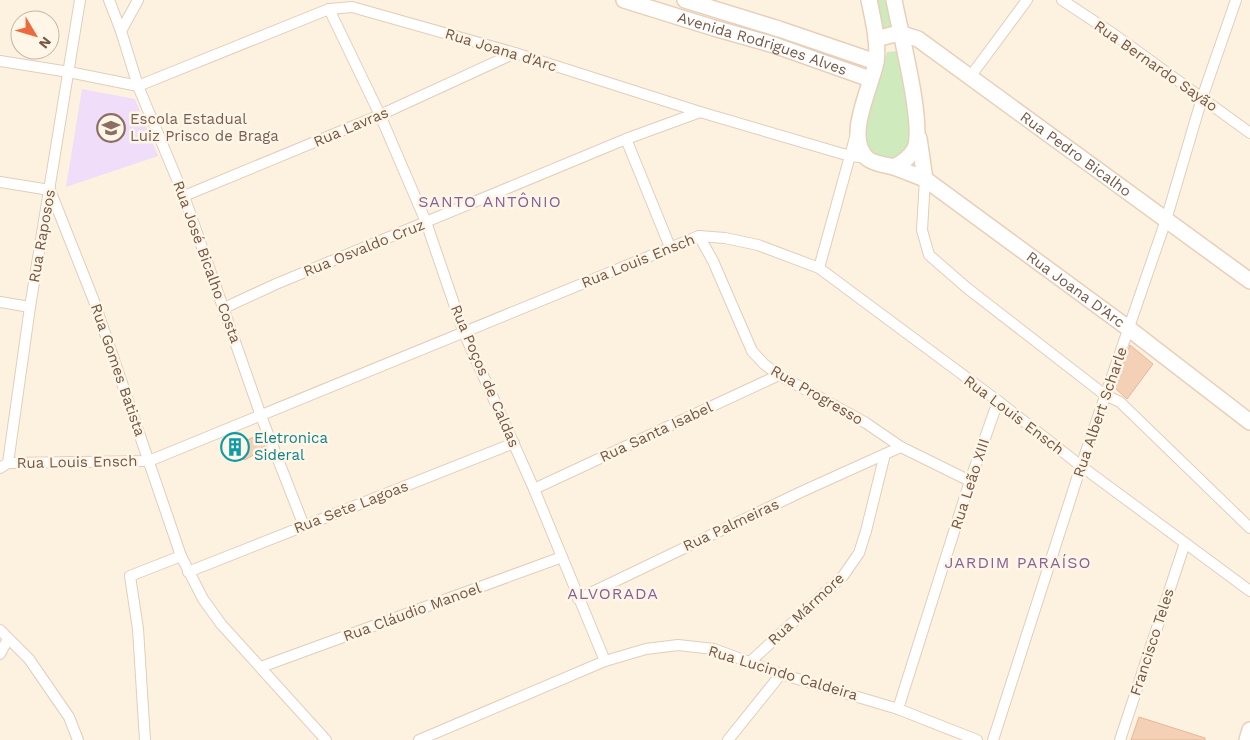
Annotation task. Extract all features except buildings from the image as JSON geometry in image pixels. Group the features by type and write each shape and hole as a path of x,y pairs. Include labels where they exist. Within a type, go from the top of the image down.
{"street":[{"name":"Rua Raposos","path":"3,463 50,190 80,0"},
{"name":"Rua José Bicalho Costa","path":"108,0 121,31 138,86 184,196 262,416 304,526"},
{"path":"121,31 138,0"},
{"name":"Avenida Rodrigues Alves","path":"624,0 714,28 774,44 870,79"},
{"name":"Avenida Rodrigues Alves","path":"685,0 780,29 876,62"},
{"path":"819,268 876,62 876,39 870,0"},
{"path":"894,0 899,33 909,72 925,179 922,230 929,255 967,288 1106,395 1120,402 1250,528"},
{"path":"970,77 1027,0"},
{"name":"Rua Bernardo Sayão","path":"1062,0 1250,133"},
{"name":"Rua Albert Scharle","path":"993,740 1081,466 1166,220 1202,98 1236,0"},
{"name":"Rua Joana d'Arc","path":"138,86 329,9 353,4 700,112 850,156 868,158"},
{"name":"Rua Poços de Caldas","path":"329,9 380,115 426,222 464,333 534,489 605,662"},
{"path":"774,44 780,29"},
{"path":"876,39 899,33"},
{"name":"Rua Pedro Bicalho","path":"899,33 918,39 1250,281"},
{"name":"Rua Lavras","path":"184,196 380,115 514,53"},
{"path":"0,61 138,86"},
{"name":"Rua Osvaldo Cruz","path":"224,308 276,284 626,139 700,112"},
{"path":"860,118 860,143 863,152 868,158"},
{"path":"894,167 904,162 915,149 918,132"},
{"path":"626,139 670,247"},
{"name":"Rua Joana D'Arc","path":"868,158 877,163 894,167 925,179 1128,328 1250,422"},
{"path":"0,182 50,190"},
{"name":"Rua Gomes Batista","path":"50,190 94,301 188,572 203,599 221,624 324,740"},
{"name":"Rua Louis Ensch","path":"3,463 149,461 670,247 699,236 725,238 758,245 819,268 1250,591"},
{"name":"Rua Progresso","path":"699,236 713,261 752,351 764,364 779,375 866,423 902,447 970,481"},
{"path":"0,302 30,307"},
{"name":"Rua Santa Isabel","path":"534,489 779,375"},
{"name":"Rua Leão XIII","path":"898,709 970,481 998,401"},
{"name":"Rua Sete Lagoas","path":"188,572 514,443"},
{"path":"886,454 902,447"},
{"name":"Rua Palmeiras","path":"578,598 801,492 886,454"},
{"name":"Rua Mármore","path":"750,662 843,576 859,553 886,454"},
{"name":"Francisco Teles","path":"1120,740 1185,543"},
{"path":"145,740 138,629 130,576 181,556"},
{"name":"Rua Cláudio Manoel","path":"261,667 562,557"},
{"path":"0,630 29,659 69,717 78,740"},
{"path":"0,654 8,639"},
{"name":"Rua Lucindo Caldeira","path":"419,740 605,662 646,649 678,645 714,650 781,674 898,709 977,740"},
{"path":"728,740 781,674"},
{"path":"1247,740 1250,730"}],"shaded area":[{"name":"Escola Estadual Luiz Prisco de Braga","path":"82,89 135,99 158,156 66,187"}],"green space":[{"path":"875,0 891,0 896,26 881,30"},
{"path":"899,51 913,139 903,156 892,159 877,157 867,147 864,132 887,52"}],"place":[{"name":"Escola Estadual Luiz Prisco de Braga","path":"111,128"},
{"name":"Eletronica Sideral","path":"235,447"}],"district":[{"name":"SANTO ANTÔNIO","path":"490,201"},
{"name":"JARDIM PARAÍSO","path":"1018,562"},
{"name":"ALVORADA","path":"613,593"}]}
